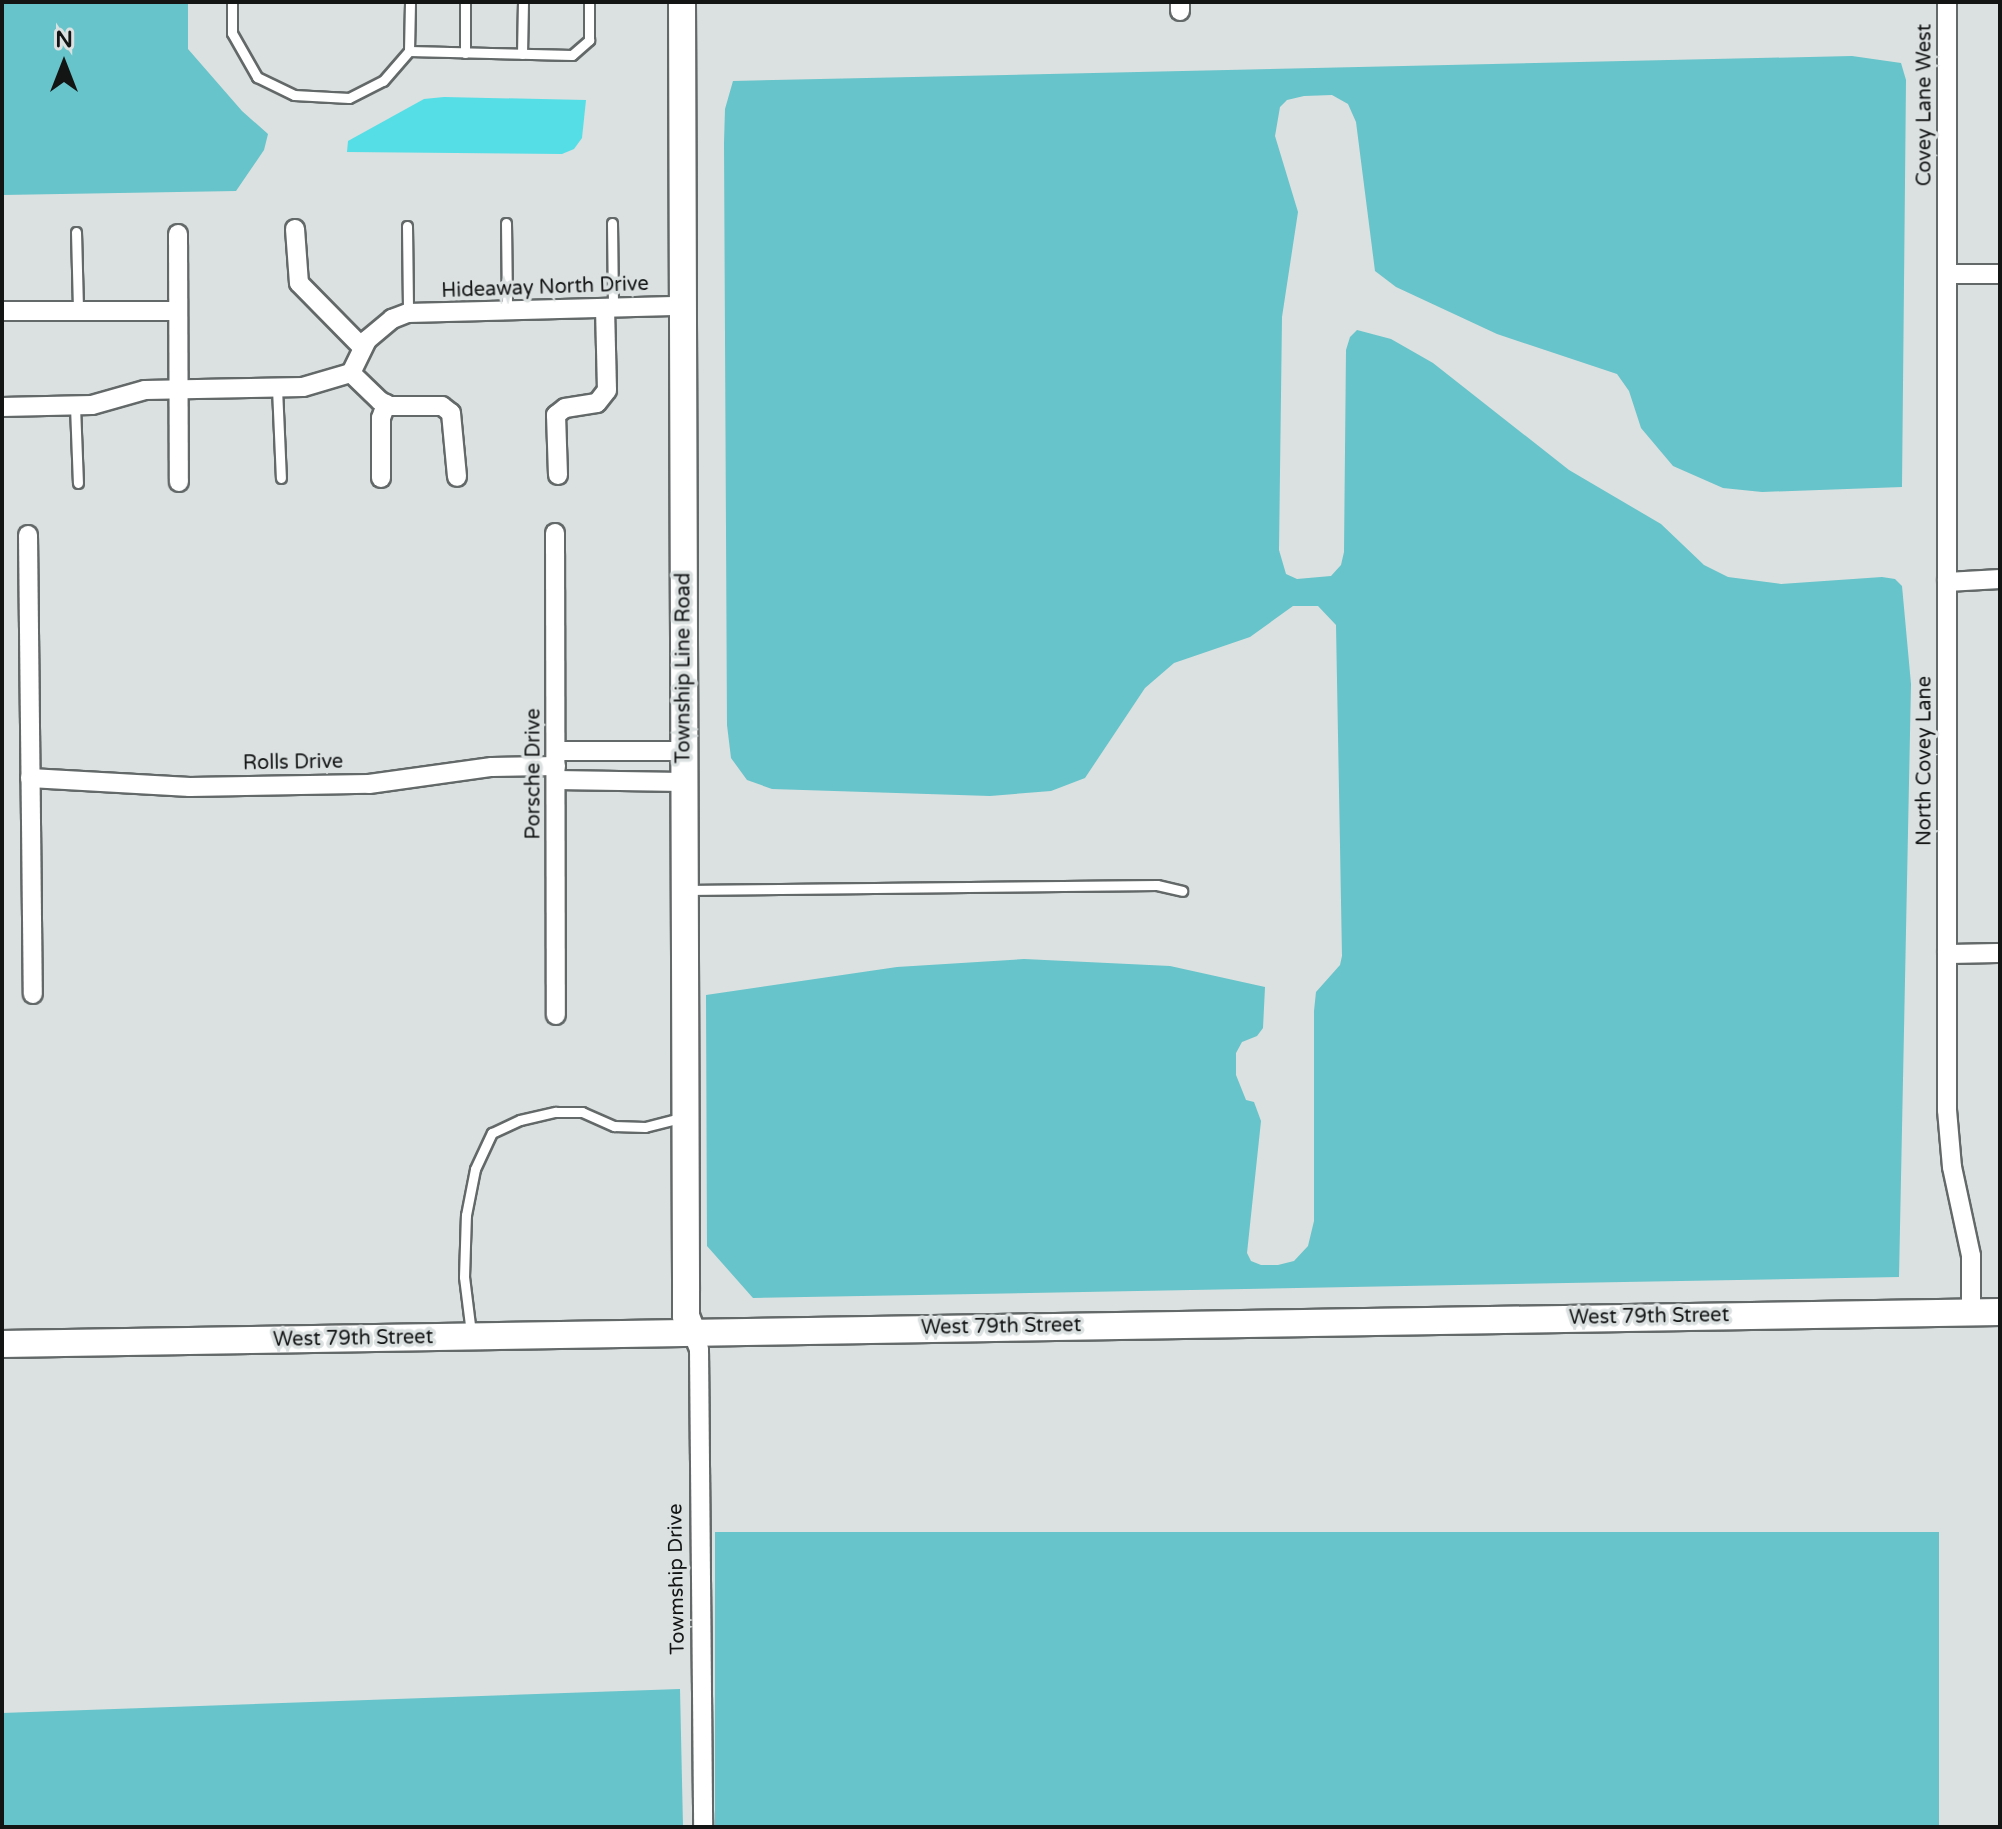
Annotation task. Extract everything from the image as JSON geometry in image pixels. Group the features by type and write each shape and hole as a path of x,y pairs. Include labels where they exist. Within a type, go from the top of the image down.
{"main road":[{"name":"Township Line Road","path":"682,2 684,1117 686,1316 692,1332"},
{"name":"West 79th Street","path":"2,1344 2000,1312"}],"street":[{"name":"Covey Lane West","path":"1947,2 1947,207"},
{"name":"North Covey Lane","path":"1947,207 1948,1129 1971,1256 1971,1313"},
{"path":"295,229 299,283 361,346"},
{"path":"178,234 179,482"},
{"path":"1947,274 2000,274"},
{"name":"Hideaway North Drive","path":"408,313 683,306"},
{"path":"558,475 556,415 565,408 597,403 607,390 609,308"},
{"path":"2,311 178,311"},
{"path":"351,373 361,346 386,323 408,313"},
{"path":"2,407 75,406 114,401 145,390 277,388 320,384 351,373"},
{"path":"351,373 386,404 396,408 442,406 451,413 457,477"},
{"path":"381,478 381,418 386,404"},
{"name":"Porsche Drive","path":"555,533 556,1015"},
{"path":"28,535 33,994"},
{"path":"1947,582 2000,579"},
{"name":"Rolls Drive","path":"30,778 190,787 369,784 492,767 556,765 683,751"},
{"name":"Rolls Drive","path":"556,765 683,782"},
{"path":"1947,954 2000,953"},
{"name":"Towmship Drive","path":"692,1332 699,1349 703,1827"}],"lane":[{"path":"232,2 232,33 257,77 294,95 349,98 383,81 409,51 410,2"},
{"path":"465,2 465,53"},
{"path":"522,54 523,2"},
{"path":"409,51 572,55 589,40 589,2"},
{"path":"506,223 507,311"},
{"path":"609,308 612,223"},
{"path":"407,226 408,313"},
{"path":"76,232 78,310"},
{"path":"277,388 281,478"},
{"path":"75,406 78,483"},
{"path":"683,890 1157,885 1182,891"},
{"path":"472,1336 464,1277 466,1215 475,1169 492,1133 520,1120 556,1112 582,1112 614,1126 645,1127 684,1117"}],"shaded area":[{"path":"2,2 188,2 188,49 242,111 268,134 264,150 236,191 2,195"},
{"path":"1852,56 1901,63 1906,80 1902,487 1762,492 1723,488 1673,466 1641,428 1629,391 1617,374 1497,334 1396,287 1375,271 1356,122 1348,104 1332,95 1304,96 1287,100 1280,107 1275,136 1298,212 1282,317 1279,550 1286,574 1297,579 1331,576 1341,565 1344,552 1346,350 1350,337 1357,330 1391,339 1433,363 1569,470 1661,524 1704,565 1728,577 1781,584 1882,577 1895,579 1902,586 1911,684 1899,1277 753,1298 707,1246 706,995 897,967 1024,959 1170,966 1265,987 1263,1028 1257,1036 1242,1042 1236,1053 1236,1075 1246,1100 1254,1102 1261,1121 1247,1253 1251,1261 1261,1265 1278,1265 1294,1261 1308,1246 1314,1221 1316,992 1340,965 1342,956 1336,625 1318,606 1293,606 1250,637 1174,663 1145,688 1085,778 1051,791 990,796 772,789 747,780 731,758 727,725 724,143 725,109 733,81"},
{"path":"424,99 586,100 582,138 574,149 562,154 347,152 348,141"},
{"path":"715,1532 1939,1532 1939,1827 715,1827"},
{"path":"680,1689 683,1827 2,1827 2,1713"}]}
